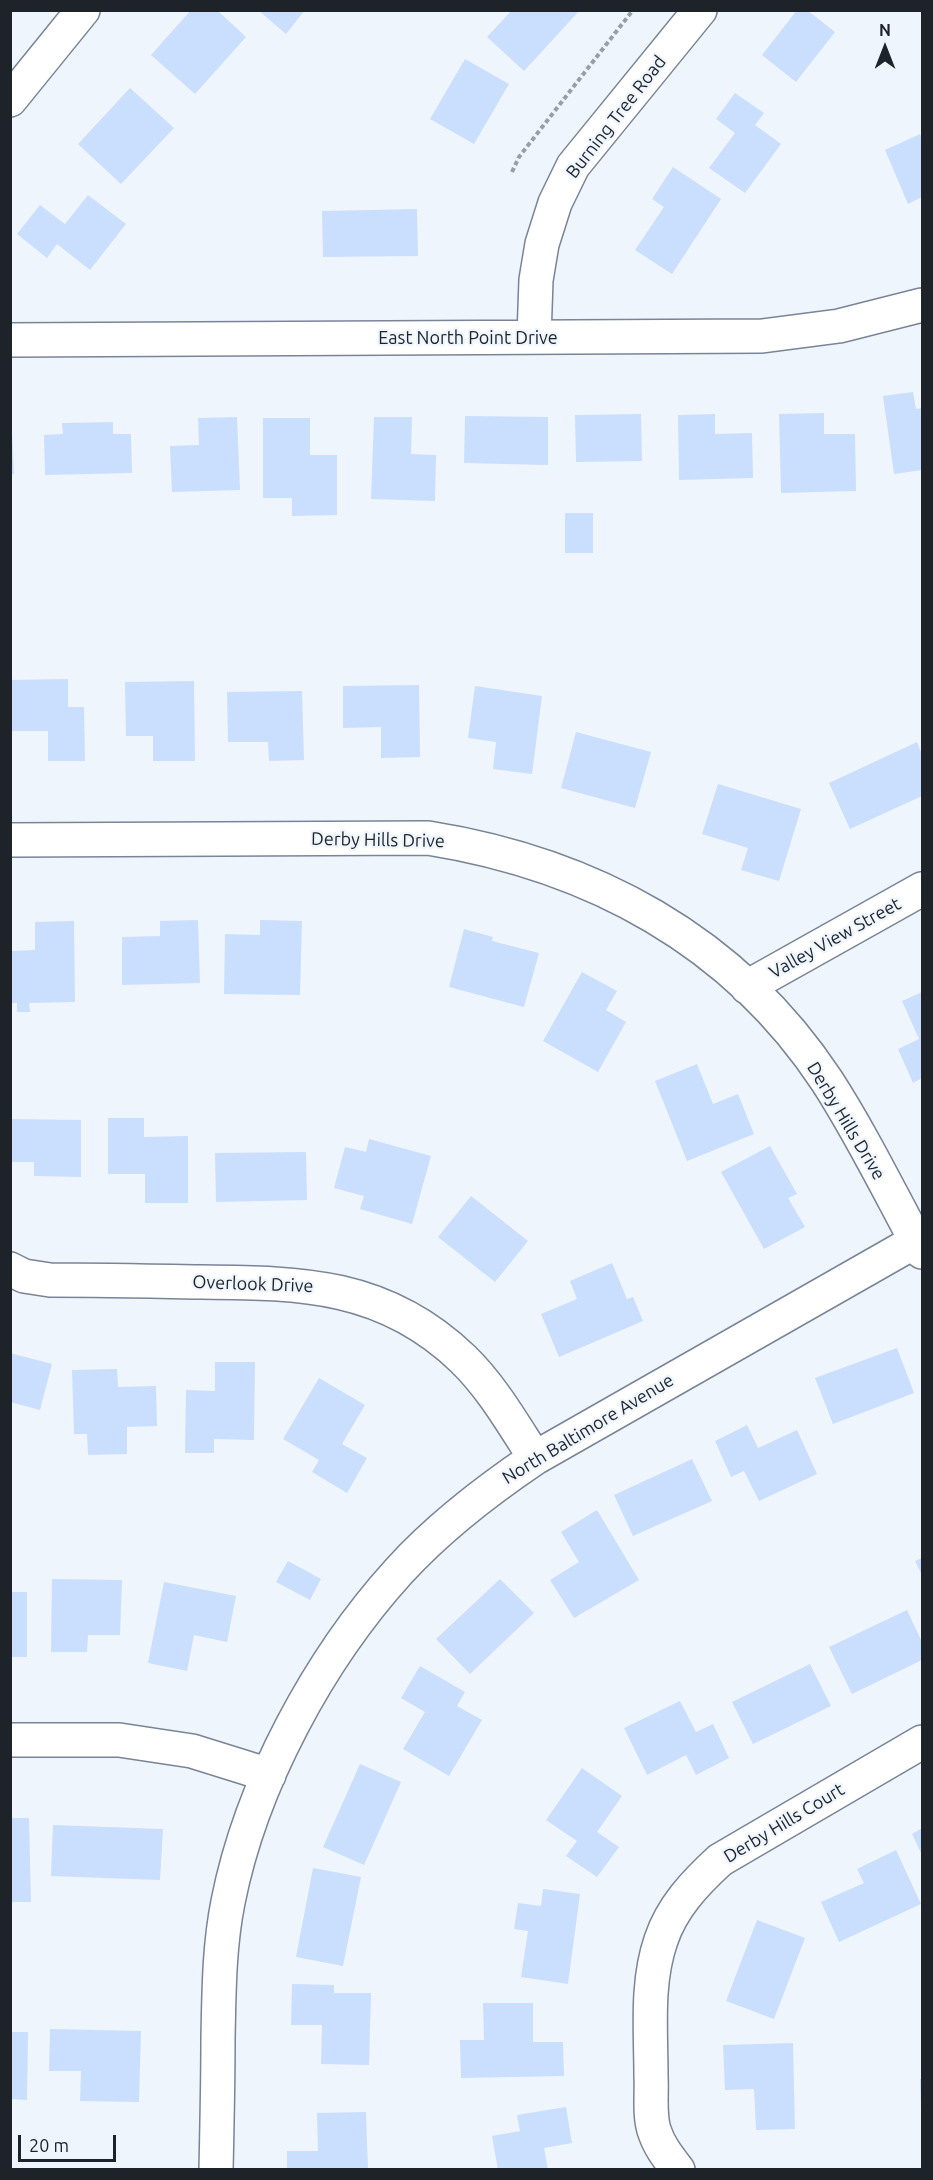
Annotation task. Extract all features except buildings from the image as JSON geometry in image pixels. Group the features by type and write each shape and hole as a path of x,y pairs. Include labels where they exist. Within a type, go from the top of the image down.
{"street":[{"path":"10,100 83,10"},
{"name":"Burning Tree Road","path":"534,337 536,280 542,244 555,203 573,166 700,10"},
{"name":"East North Point Drive","path":"10,340 762,336 839,326 922,305"},
{"name":"Derby Hills Drive","path":"10,840 428,838 476,846 550,867 620,896 686,937 747,987 789,1032 826,1081 919,1246"},
{"name":"Valley View Street","path":"747,987 922,889"},
{"name":"North Baltimore Avenue","path":"216,2169 219,1963 228,1902 238,1862 269,1775 306,1700 351,1631 399,1571 454,1518 535,1458 919,1246"},
{"name":"Overlook Drive","path":"10,1269 24,1276 50,1280 287,1283 350,1293 395,1311 419,1324 462,1358 494,1395 535,1458"},
{"path":"10,1740 119,1740 192,1752 269,1775"},
{"name":"Derby Hills Court","path":"678,2169 662,2149 654,2129 652,2104 652,1977 661,1940 671,1916 694,1884 720,1860 922,1742"}],"path":[{"path":"512,172 525,150 633,10"}]}
